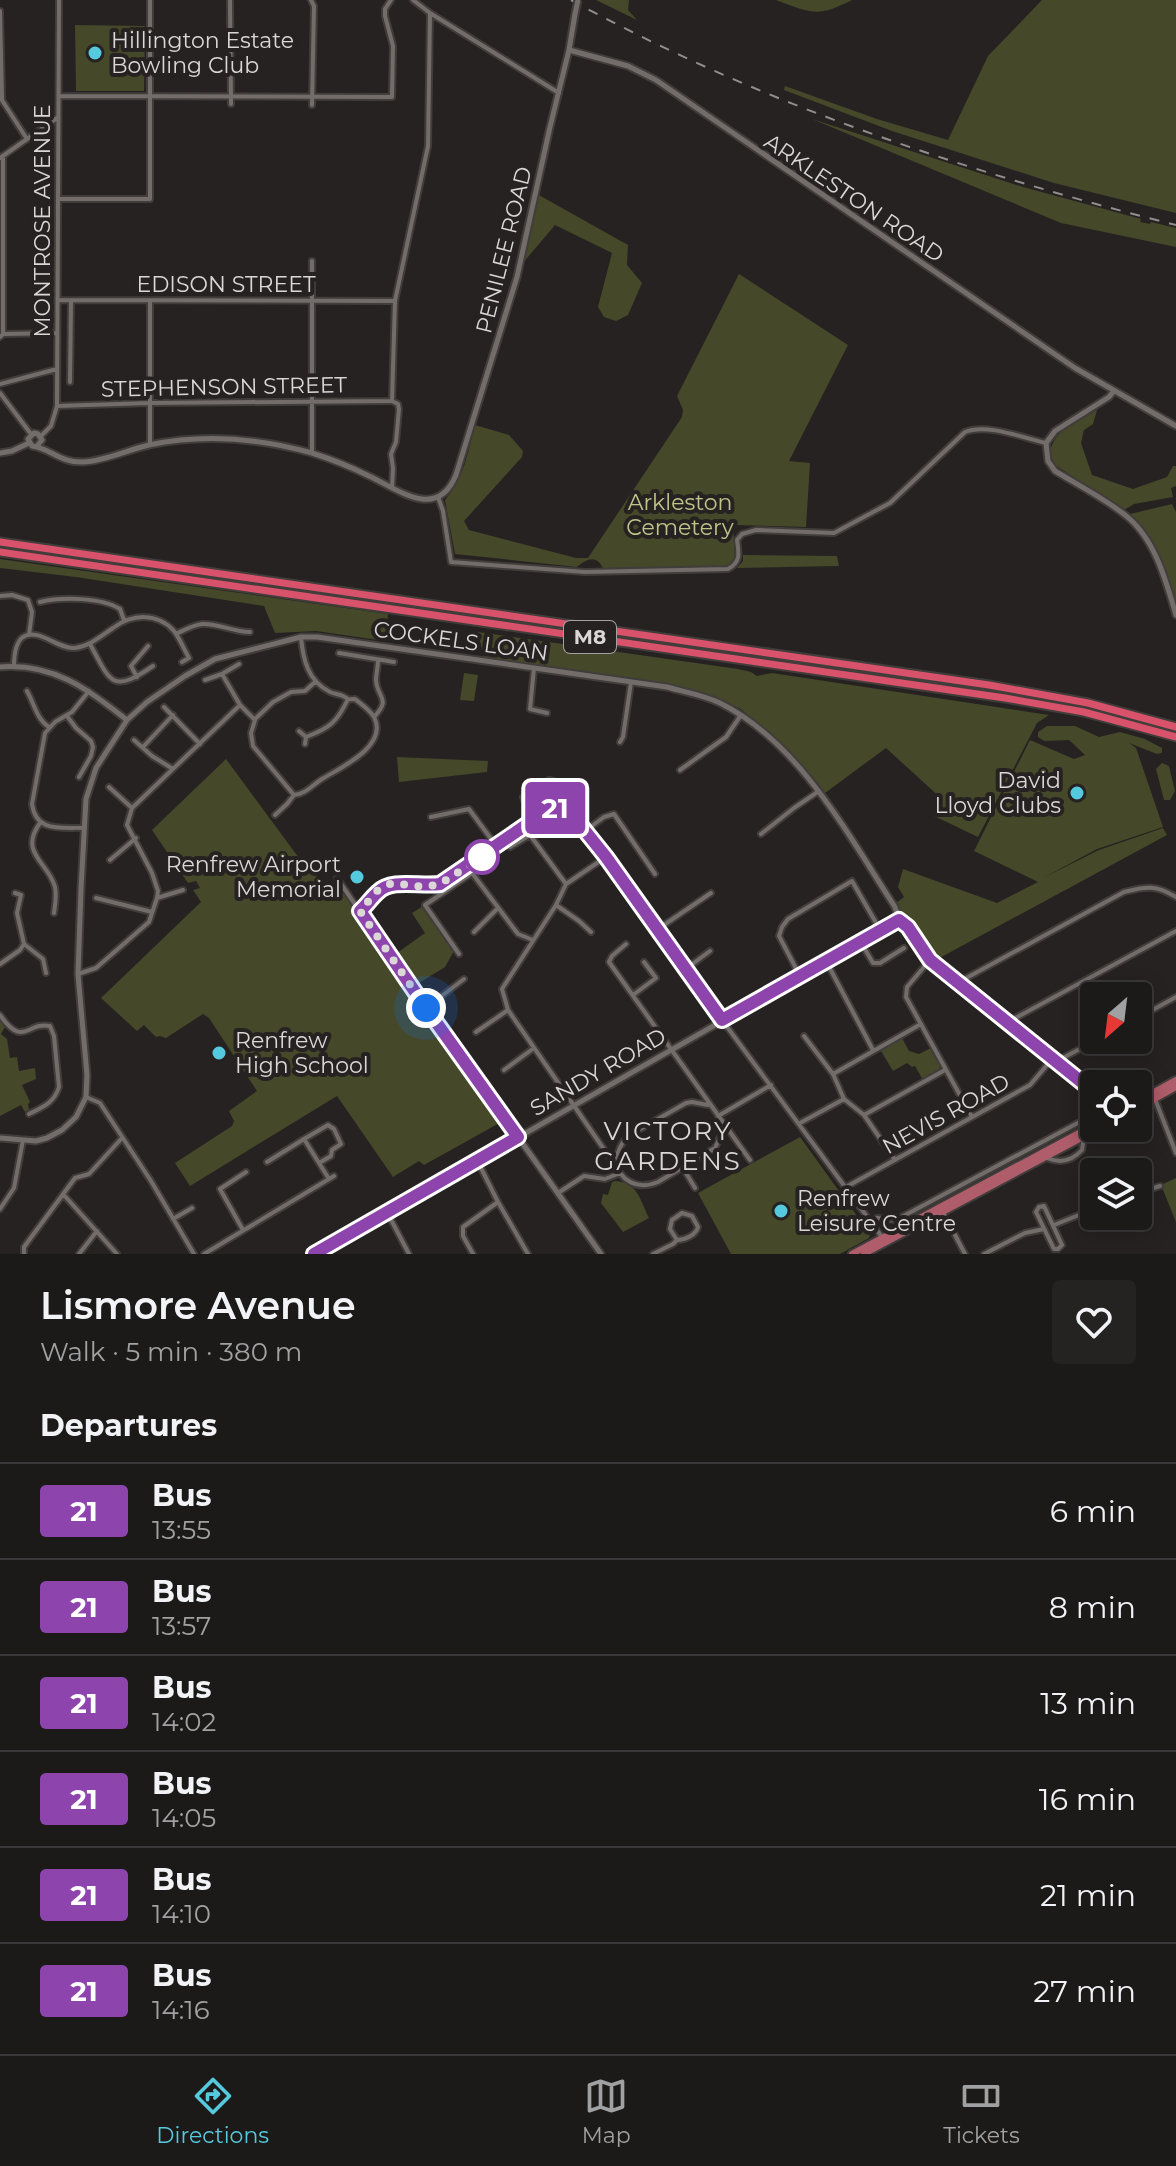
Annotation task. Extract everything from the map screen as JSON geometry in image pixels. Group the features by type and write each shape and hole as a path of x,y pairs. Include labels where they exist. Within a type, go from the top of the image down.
{"highway":[{"name":"M8","path":"0,540 1019,690 1098,706 1176,727"},
{"name":"M8","path":"0,552 1005,698 1084,712 1176,737"}],"main road":[{"path":"1154,1096 1176,1080"},
{"path":"1154,1096 1176,1087"},
{"path":"852,1254 884,1240 1080,1133"},
{"path":"941,1209 1080,1139"},
{"path":"864,1254 884,1240"}],"street":[{"name":"MONTROSE AVENUE","path":"41,436 51,426 57,406 59,0"},
{"path":"58,199 150,199 150,0"},
{"path":"230,0 231,104"},
{"path":"311,0 314,6 312,102"},
{"path":"59,96 231,97 312,102 392,97 393,46 385,16 385,9 391,0"},
{"path":"413,0 559,93"},
{"name":"PENILEE ROAD","path":"438,497 452,485 456,475 507,313 578,0"},
{"path":"0,11 1,98 27,139"},
{"path":"392,488 391,454 396,442 399,409 398,404 392,401 395,301 428,146 430,13"},
{"name":"ARKLESTON ROAD","path":"569,50 628,66 656,80 1042,346 1113,392 1176,426"},
{"path":"58,118 2,157 2,336 58,333"},
{"path":"312,261 312,453"},
{"path":"0,279 4,285"},
{"name":"EDISON STREET","path":"58,300 395,301"},
{"path":"70,382 71,301"},
{"path":"150,301 150,445"},
{"path":"0,384 57,369"},
{"path":"1113,392 1055,431 1046,443 1048,461 1055,471 1125,515 1143,534 1158,562 1176,615"},
{"path":"0,393 31,434 29,443"},
{"name":"STEPHENSON STREET","path":"57,406 392,401"},
{"path":"29,443 62,459 84,462 150,445 199,439 257,441 312,453 416,499 438,497 451,562 585,572 728,569 736,565 739,557 737,540 742,534 756,530 834,533 890,503 970,430 991,430 1046,443"},
{"path":"31,434 41,436 42,440 37,446"},
{"path":"0,453 29,443"},
{"path":"0,596 12,595 28,600 32,612 29,635"},
{"path":"40,602 68,599 105,602 120,609 124,620"},
{"path":"14,666 19,642 29,635 72,649 90,644 124,620 137,616 156,619 176,634 189,658 182,662"},
{"path":"176,634 200,624 250,632"},
{"path":"275,815 294,795 305,793 371,746 377,731 374,717 355,699 330,692 316,681 303,658 301,637"},
{"name":"COCKELS LOAN","path":"86,1097 87,1075 78,974 86,799 96,768 127,720 185,676 215,659 301,637 667,687 718,702 741,715 786,753 819,791 895,907 899,920 908,927 930,960 1080,1081"},
{"path":"90,644 106,675 113,681 124,682 153,666"},
{"path":"137,677 131,666 148,646"},
{"path":"339,653 394,662"},
{"path":"374,717 383,703 376,680 378,660"},
{"path":"205,680 239,664"},
{"path":"0,667 14,666 60,675 89,691 127,720"},
{"path":"534,668 530,709 547,713"},
{"path":"222,674 240,705 255,720"},
{"path":"294,795 253,746 251,733 255,720 273,702 291,692 305,691 316,681"},
{"path":"620,742 631,682"},
{"path":"27,691 42,723 49,727"},
{"path":"84,828 40,823 32,804 43,742 49,727 67,716 89,691"},
{"path":"306,737 330,726 339,717 348,699"},
{"path":"78,974 96,968 149,922 157,898 155,882 127,825 132,808 240,705"},
{"path":"164,707 200,744"},
{"path":"143,747 173,715"},
{"path":"680,770 726,737 741,715"},
{"path":"67,716 93,747 79,777"},
{"path":"299,731 306,737"},
{"path":"305,744 306,737"},
{"path":"134,740 173,769"},
{"path":"532,821 523,797 549,780 553,781"},
{"path":"109,787 132,808"},
{"path":"761,834 819,791"},
{"path":"360,911 378,890 392,883 425,887 440,884 532,821 562,806 606,857 884,1240"},
{"path":"431,817 469,809 497,847"},
{"path":"585,831 604,817 614,814 655,874"},
{"path":"40,823 33,837 33,847 55,886 54,913"},
{"path":"510,847 530,835 566,884"},
{"path":"110,860 136,838"},
{"path":"606,857 566,884 502,989 508,1010 610,1158 617,1162"},
{"path":"459,954 425,905 472,873 518,934 533,940"},
{"path":"337,878 600,1252 591,1254"},
{"path":"800,976 779,936 788,919 852,881 875,921"},
{"path":"959,982 1124,892 1145,887 1158,888 1176,897"},
{"path":"157,898 183,890"},
{"path":"15,893 21,895 17,913 24,944 43,959 46,973"},
{"path":"658,929 711,893"},
{"path":"96,898 152,912"},
{"path":"556,905 591,932"},
{"path":"474,932 498,908"},
{"name":"SANDY ROAD","path":"318,1253 899,920"},
{"path":"1008,1022 1176,931"},
{"path":"860,941 873,963 880,963 904,948"},
{"path":"0,964 24,944"},
{"path":"626,944 609,962 750,1160"},
{"path":"687,968 710,951"},
{"path":"930,960 907,987 906,997 972,1117"},
{"path":"826,961 873,1050"},
{"path":"633,995 656,978 644,962"},
{"path":"426,1008 464,979"},
{"path":"1152,1010 1176,997"},
{"path":"476,1032 508,1010"},
{"path":"0,1015 9,1028 19,1032 43,1025 50,1026 54,1036 59,1087 51,1103 29,1114"},
{"path":"833,1074 921,1024"},
{"path":"804,1036 833,1074 844,1099 864,1115 895,1160"},
{"path":"504,1070 534,1048"},
{"name":"NEVIS ROAD","path":"846,1187 1030,1085 1055,1060 1080,1048"},
{"path":"864,1115 945,1070"},
{"path":"720,1118 771,1085"},
{"path":"1154,1096 1176,1152"},
{"path":"0,1138 36,1141 62,1130 76,1117 86,1097 100,1103 194,1254"},
{"path":"800,1123 844,1099"},
{"path":"711,1106 686,1103 628,1136 619,1150 617,1162 620,1173 631,1183 649,1185 683,1168 715,1148 721,1135 720,1118"},
{"path":"871,1222 877,1218 896,1220 1080,1122"},
{"path":"267,1162 328,1125 334,1129 341,1144 332,1150 331,1156 319,1163"},
{"path":"24,1254 24,1247 75,1178 89,1174 122,1138"},
{"path":"204,1254 332,1178 304,1139"},
{"path":"0,1209 14,1188 23,1140"},
{"path":"1046,1157 1063,1162 1082,1150 1083,1142"},
{"path":"477,1160 528,1254"},
{"path":"683,1168 695,1188"},
{"path":"243,1230 220,1189 246,1172"},
{"path":"558,1193 584,1176 605,1179 620,1173"},
{"path":"1152,1189 1160,1186"},
{"path":"63,1194 117,1254"},
{"path":"473,1254 463,1236 463,1227 498,1202"},
{"path":"1044,1206 1062,1245 1058,1249 1054,1249 1044,1229 1036,1212 1044,1206"},
{"path":"173,1219 192,1208"},
{"path":"941,1209 965,1254"},
{"path":"387,1212 409,1254"},
{"path":"653,1254 698,1229 692,1216 682,1213 672,1220 670,1229 677,1240"},
{"path":"984,1254 1025,1233 1080,1214"},
{"path":"79,1254 97,1231"}],"green space":[{"path":"596,0 629,0 628,10 637,20"},
{"path":"776,0 852,0 814,12"},
{"path":"1042,0 1176,0 1176,213 1054,183 892,131 784,90 785,86 948,140 988,56"},
{"path":"75,25 145,26 144,91 76,91"},
{"path":"812,119 1023,187 1141,219 1140,222 1176,228 1176,247 1061,223"},
{"path":"537,194 628,245 627,265 642,283 628,315 616,321 604,317 598,307 612,253 555,225 522,264"},
{"name":"Arkleston Cemetery","path":"739,274 848,345 789,461 810,463 806,527 733,525 735,560 727,566 603,569 595,560 588,560 577,567 455,554 445,500 461,473 475,425 509,435 523,451 522,457 464,521 469,530 576,558 588,558 682,417 683,410 677,396"},
{"path":"1097,410 1093,424 1084,430 1081,443 1092,475 1133,489 1167,477 1176,466 1176,486 1171,488 1173,497 1134,504 1124,510 1055,465 1049,454 1056,438 1067,427"},
{"path":"1172,504 1176,512 1176,603 1152,544 1130,514"},
{"path":"743,555 837,556 839,566 737,568 743,561"},
{"path":"0,559 388,614 385,641 316,631 275,633 264,606 0,568"},
{"path":"478,632 738,669 757,676 772,673 1049,715 1037,723 978,837 934,816 943,800 886,748 825,793 804,767 741,709 675,685 484,659"},
{"path":"464,673 478,675 474,701 460,700"},
{"name":"David Lloyd Clubs","path":"1047,726 1075,726 1099,737 1120,732 1162,748 1162,753 1157,754 1129,743 1136,748 1163,827 1097,849 1043,878 1099,850 1163,828 1167,835 934,961 896,903 904,897 898,887 903,869 997,903 1038,882 974,851 1030,740 1074,759 1085,755 1069,740 1044,741 1038,737 1038,732"},
{"path":"397,757 488,761 487,772 399,782"},
{"path":"226,759 296,854 327,888 337,881 503,1121 424,1165 419,1161 393,1177 337,1096 190,1186 175,1163 232,1126 234,1121 229,1111 257,1091 209,1018 203,1014 166,1038 156,1037 144,1025 137,1031 101,998 201,902 193,890 200,888 196,881 188,883 152,830"},
{"path":"1162,763 1169,766 1175,791 1170,800 1164,800 1156,769"},
{"path":"423,906 454,951 445,967 419,983 397,953 425,933 412,913"},
{"path":"0,1020 5,1027 1,1034 7,1039 10,1058 17,1057 19,1071 35,1068 36,1079 22,1085 30,1102 29,1110 25,1112 21,1105 0,1116"},
{"path":"902,1038 909,1051 919,1054 931,1048 941,1064 938,1072 923,1080 915,1066 907,1063 893,1071 881,1051"},
{"name":"Renfrew Leisure Centre","path":"800,1137 870,1234 869,1238 840,1254 731,1254 698,1193"},
{"path":"1176,1178 1176,1222 1161,1185"},
{"path":"615,1181 633,1188 649,1218 623,1232 601,1203 603,1194 608,1195"}],"railway":[{"path":"571,0 716,72 866,132 1020,182 1176,225"}],"bus line":[{"name":"21","path":"314,1254 518,1137 360,911 378,890 392,883 425,887 440,884 532,821 562,806 606,857 722,1020 899,920 908,927 930,960 1080,1081"}],"place":[{"name":"Hillington Estate Bowling Club","path":"95,53"},
{"name":"David Lloyd Clubs","path":"1077,793"},
{"name":"Renfrew Airport Memorial","path":"357,877"},
{"name":"Renfrew High School","path":"219,1053"},
{"name":"Renfrew Leisure Centre","path":"781,1211"}],"district":[{"name":"VICTORY GARDENS","path":"668,1146"}],"route":[{"path":"426,1008 360,911 378,890 392,883 425,887 440,884 482,857"}]}
